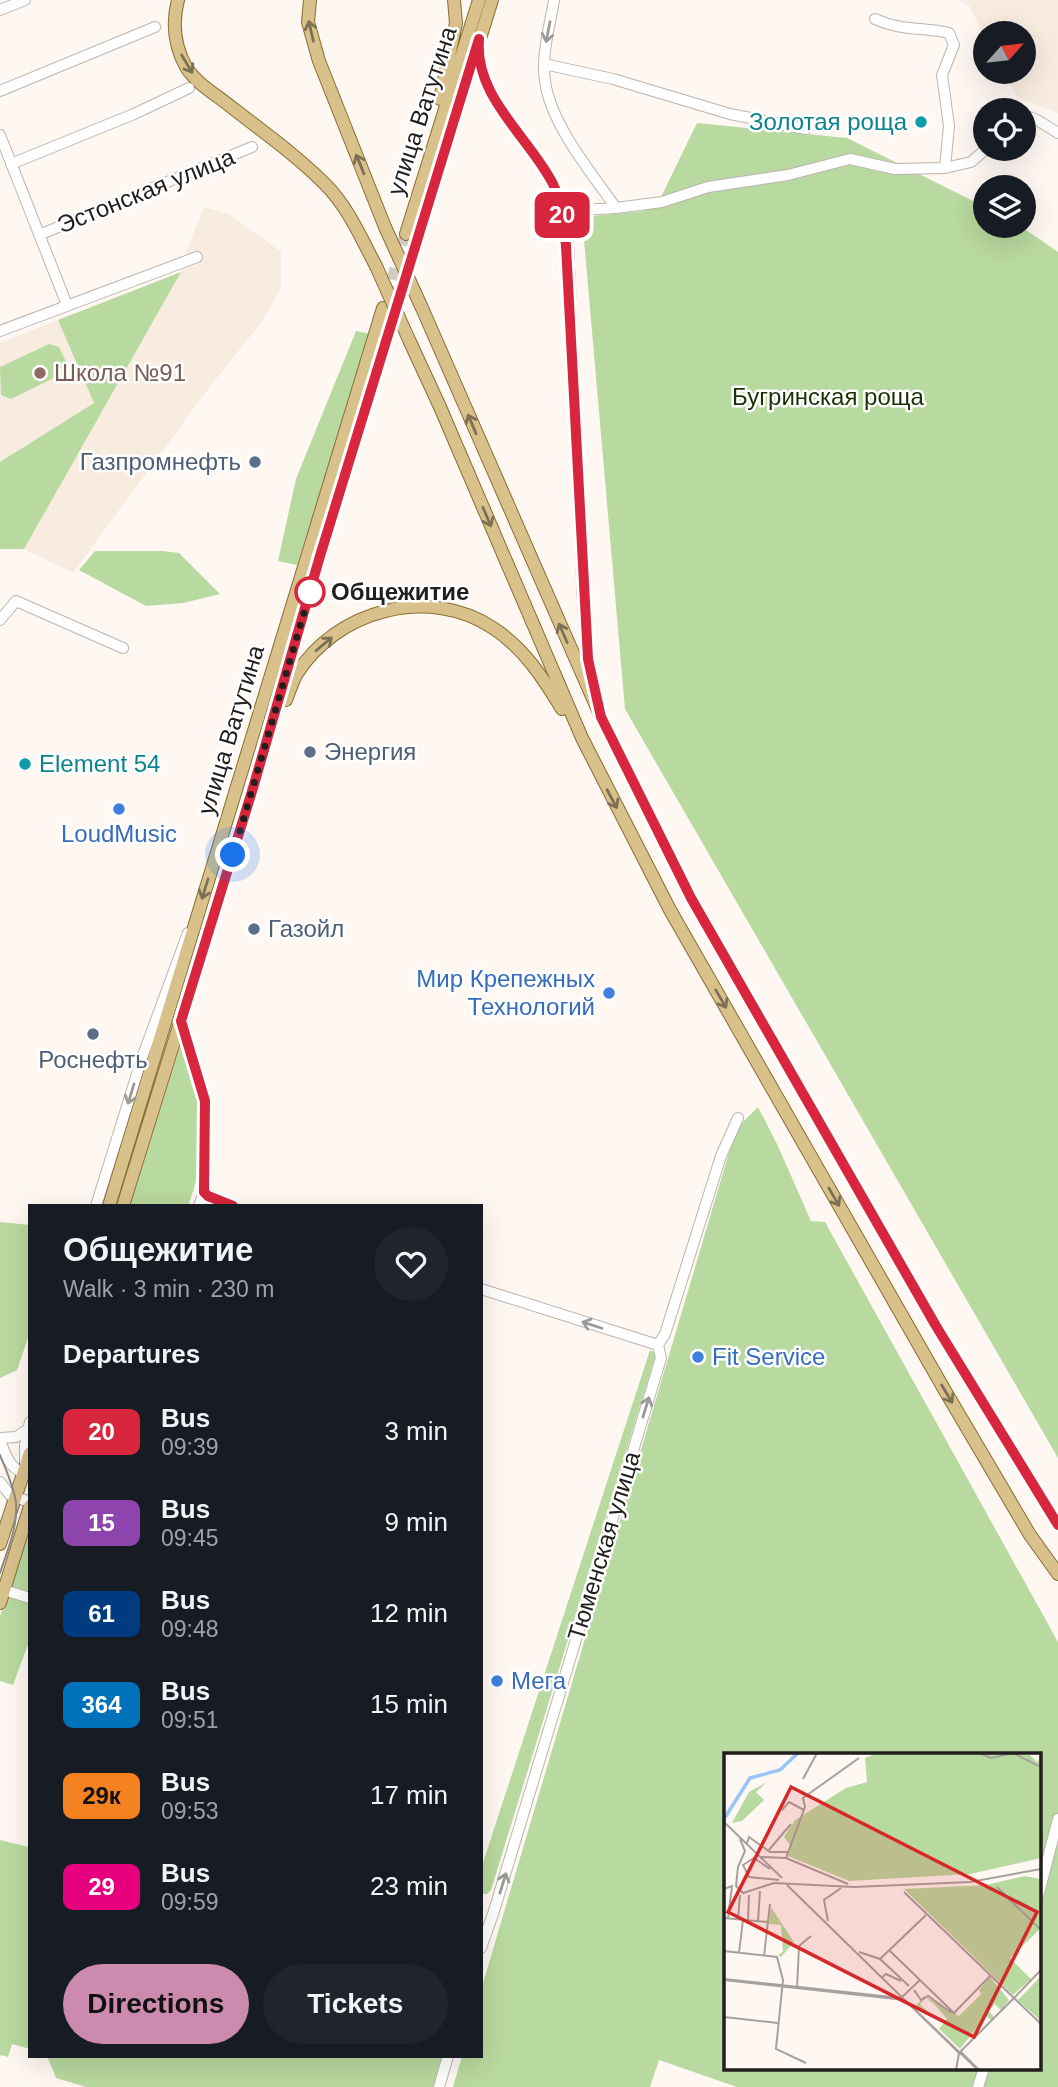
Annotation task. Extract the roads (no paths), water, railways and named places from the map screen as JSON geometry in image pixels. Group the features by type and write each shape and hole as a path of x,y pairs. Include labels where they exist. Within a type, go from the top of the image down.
{"main road":[{"path":"178,0 174,16 175,43 187,68 201,84 326,185 347,213 376,266 440,407 582,738 670,911 944,1389 1030,1535 1058,1574"},
{"path":"310,0 308,22 319,61 386,227 601,717 691,898 936,1326 1058,1525"},
{"path":"434,139 456,23 454,0"},
{"name":"улица Ватутина","path":"406,234 479,0"},
{"name":"улица Ватутина","path":"414,251 492,0"},
{"path":"479,39 480,66 490,92 553,184 562,211 588,659 601,717"},
{"name":"улица Ватутина","path":"124,1204 197,915 383,308"},
{"name":"улица Ватутина","path":"110,1204 156,1079 181,1021 391,326"},
{"path":"265,743 296,676 315,652 339,631 365,618 388,609 407,606 448,609 467,614 493,627 515,645 536,668 582,738"},
{"path":"0,1544 26,1472"},
{"path":"0,1603 28,1511"}],"street":[{"path":"0,10 25,0"},
{"path":"554,0 544,52 549,98 575,148 615,208"},
{"path":"875,19 891,26 949,33 954,45 942,75 949,126 945,168"},
{"path":"0,91 155,27"},
{"path":"544,64 613,79 730,114 806,129"},
{"path":"11,164 134,114 189,88"},
{"path":"1036,120 1058,133"},
{"path":"0,135 67,305"},
{"name":"Эстонская улица","path":"39,235 253,146"},
{"path":"562,211 662,202 708,187 788,175 850,159 895,169 945,168 973,160"},
{"path":"0,331 197,257"},
{"path":"0,620 16,601 123,648"},
{"path":"97,1204 159,1007 183,943 197,915"},
{"path":"181,1021 205,1101 204,1192 200,1204"},
{"path":"483,1290 657,1345 665,1335 720,1156 738,1118"},
{"path":"204,1192 228,1204"},
{"name":"Тюменская улица","path":"483,1942 661,1359 657,1345"},
{"path":"28,1426 25,1445 26,1472 10,1465 0,1439 16,1437 28,1426"},
{"path":"0,1482 10,1495 28,1503"},
{"path":"4,1590 28,1597"},
{"path":"1040,1889 1058,1819"},
{"path":"439,2087 447,2058"},
{"path":"978,2087 983,2070"}],"tunnel":[{"path":"387,297 406,234"},
{"path":"394,315 414,251"}],"tram line":[{"path":"0,1455 16,1503 11,1539 0,1573"}],"place":[{"name":"Золотая роща","path":"921,122"},
{"name":"Школа №91","path":"40,373"},
{"name":"Газпромнефть","path":"255,462"},
{"name":"Общежитие","path":"310,592"},
{"name":"Энергия","path":"310,752"},
{"name":"Element 54","path":"25,764"},
{"name":"LoudMusic","path":"119,809"},
{"name":"Газойл","path":"254,929"},
{"name":"Мир Крепежных Технологий","path":"609,993"},
{"name":"Роснефть","path":"93,1034"},
{"name":"Fit Service","path":"698,1357"},
{"name":"Мега","path":"497,1681"}],"park label":[{"name":"Бугринская роща","path":"828,397"}]}
